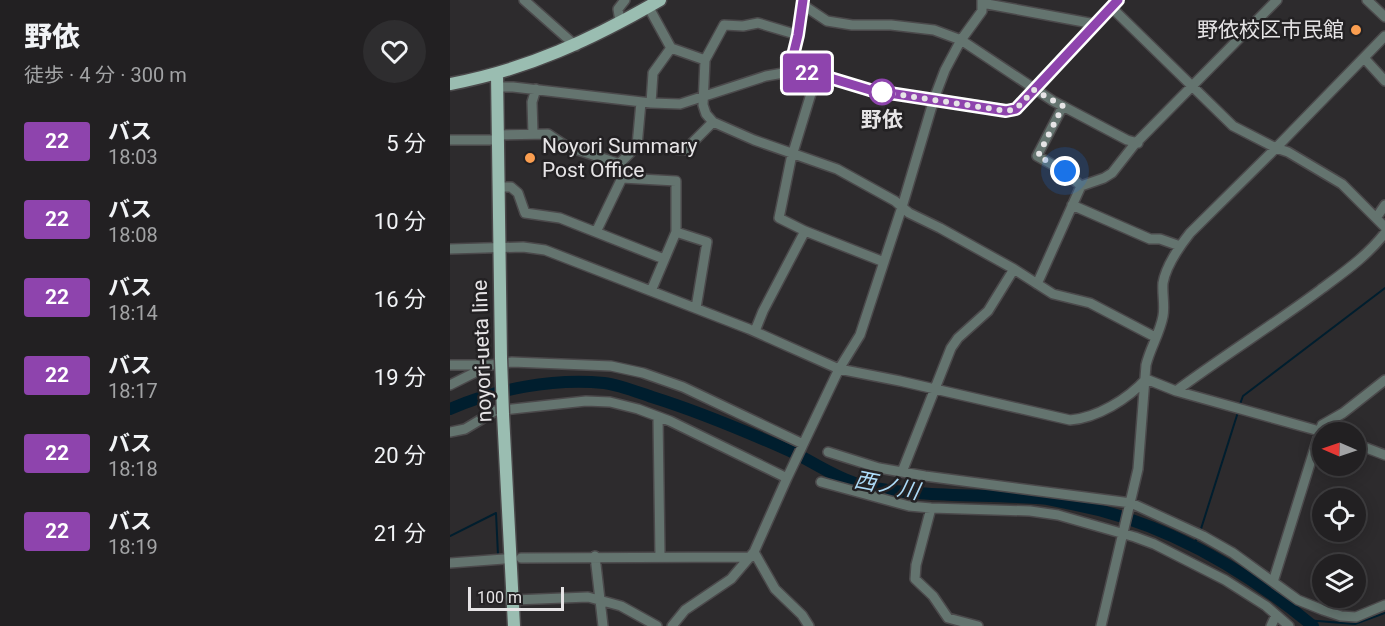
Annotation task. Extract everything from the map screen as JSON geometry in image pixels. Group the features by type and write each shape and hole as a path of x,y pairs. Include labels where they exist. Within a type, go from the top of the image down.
{"main road":[{"path":"450,84 498,80 523,66 576,46 654,3"},
{"name":"noyori-ueta line","path":"498,80 499,248 496,361 503,414 514,626"}],"street":[{"path":"524,0 576,46"},
{"path":"620,21 618,9 625,0"},
{"path":"1037,284 1081,186 1104,178 1112,172 1134,145 1277,0"},
{"path":"1367,0 1385,17"},
{"path":"672,626 685,610 732,579 752,555 839,369 860,335 934,99 960,40 982,11 982,1 1095,24"},
{"path":"654,3 671,48 705,60"},
{"path":"789,72 803,3 827,21 852,25 891,25 934,30 960,40 1034,90 1127,140 1138,143"},
{"path":"498,80 536,89 680,104 766,76 789,72 817,74 870,90 1013,111 1114,4 1233,126 1288,152 1342,184 1385,227"},
{"path":"798,35 758,23 743,26 724,25 705,60 706,114 713,122 754,140 837,169 909,213 1014,269 1053,294 1090,303 1155,337"},
{"path":"1101,626 1138,469 1149,350 1163,316 1163,284 1166,273 1180,246 1190,233 1385,36"},
{"path":"622,178 616,167 637,146 653,73 671,48"},
{"path":"1364,58 1385,81"},
{"path":"817,74 794,153 779,218 805,231 884,262"},
{"path":"533,134 532,102 536,89"},
{"path":"1063,106 1038,156 1065,171 1081,186"},
{"path":"637,146 685,150 713,122"},
{"path":"450,140 548,134 567,146 620,164"},
{"path":"622,178 676,181 676,232 651,291"},
{"path":"596,232 622,178"},
{"path":"498,187 511,187 518,193 525,213 560,218 664,259"},
{"path":"1072,205 1150,239 1160,239 1180,246"},
{"path":"1376,218 1385,205"},
{"path":"755,331 805,231"},
{"path":"676,232 707,242 696,308"},
{"path":"1176,391 1273,325 1353,265 1371,251 1385,233"},
{"path":"450,249 523,247 545,250 755,331 839,369 1070,420 1090,416 1137,389 1146,380"},
{"path":"902,472 951,348 958,338 988,310 1014,269"},
{"path":"450,385 496,361"},
{"path":"450,365 496,361 611,366 643,373 683,387 803,444"},
{"path":"1146,380 1176,391 1312,429"},
{"path":"1327,422 1385,381"},
{"path":"450,432 465,429 495,411 586,401 610,402 658,417 787,478"},
{"path":"658,417 660,556"},
{"path":"1366,448 1385,455"},
{"path":"828,452 879,468 902,472 1131,503 1200,534 1233,553 1298,600 1340,620 1356,617 1385,605"},
{"path":"1273,582 1312,459"},
{"path":"821,482 893,503 931,508 1058,515 1122,534 1154,544 1204,568 1234,585 1289,626"},
{"path":"931,508 916,565 915,579 933,596 948,618 978,626"},
{"path":"521,558 752,555"},
{"path":"752,555 775,589 802,615 809,626"},
{"path":"595,556 603,626"},
{"path":"450,563 504,559"},
{"path":"514,600 573,596 600,600 621,606 657,626"},
{"path":"1271,626 1276,615"}],"waterway":[{"path":"1240,404 1243,396 1385,288"},
{"name":"西ノ川","path":"450,409 486,396 545,384 585,382 616,385 739,429 861,485 926,494 1045,499 1138,522 1230,566 1313,626"},
{"path":"1200,532 1238,412"},
{"path":"450,536 496,513 498,555"},
{"path":"1193,545 1198,537"},
{"path":"1305,620 1355,624 1385,613"}],"bus line":[{"name":"22","path":"803,0 789,72 817,74 870,90 1013,111 1118,0"}],"place":[{"name":"野依校区市民館","path":"1356,30"},
{"name":"野依","path":"882,92"},
{"name":"Noyori Summary Post Office","path":"530,158"}],"route":[{"path":"882,92 1013,111 1034,90 1063,106 1038,156 1065,171"}]}
